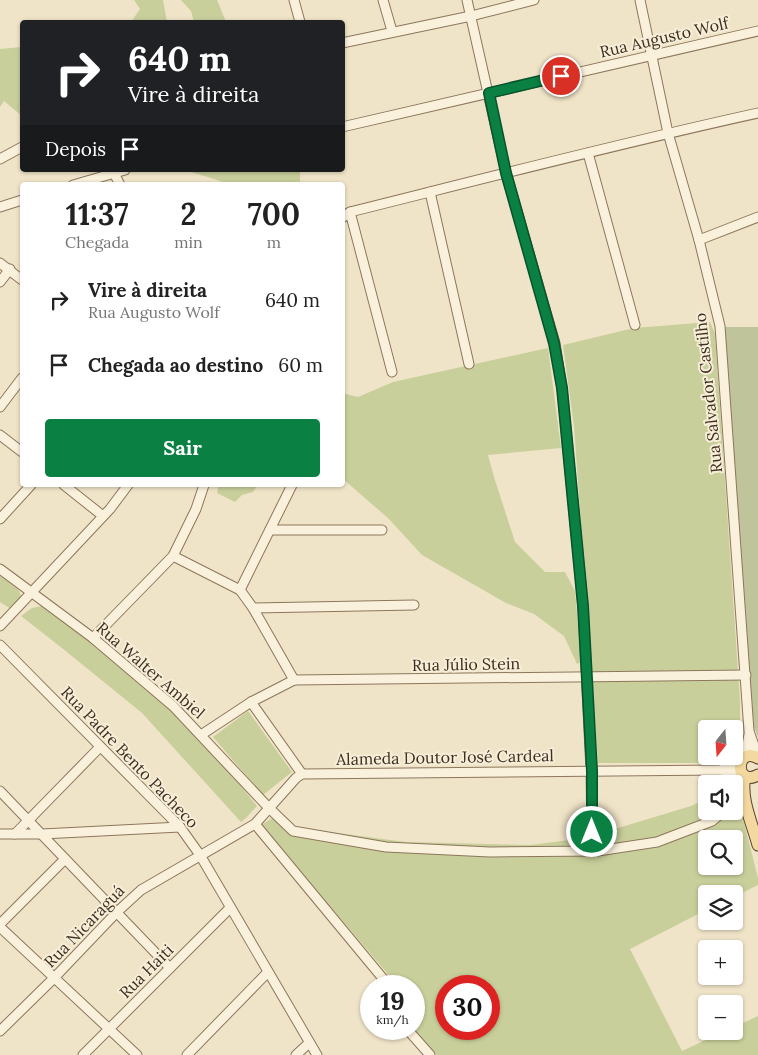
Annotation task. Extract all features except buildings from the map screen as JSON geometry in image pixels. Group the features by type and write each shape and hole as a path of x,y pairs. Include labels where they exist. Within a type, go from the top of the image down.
{"main road":[{"path":"758,757 750,755 743,768 744,795 758,844"},
{"path":"743,768 752,778 758,775"}],"street":[{"path":"294,0 299,20"},
{"path":"383,0 392,31"},
{"path":"467,0 506,173 556,352 562,388 583,606 592,771 592,832"},
{"path":"345,42 471,16 534,0"},
{"name":"Rua Salvador Castilho","path":"640,0 668,133 699,240 720,326 749,731 743,768"},
{"name":"Rua Augusto Wolf","path":"345,126 758,31"},
{"path":"392,372 346,215 506,173 758,113"},
{"path":"0,159 20,148"},
{"path":"588,153 635,325"},
{"path":"83,182 118,172"},
{"path":"114,173 118,182"},
{"path":"430,192 469,364"},
{"path":"0,207 20,201"},
{"path":"699,240 758,217"},
{"path":"0,263 20,278"},
{"path":"0,282 10,269"},
{"path":"0,407 20,381"},
{"path":"0,435 20,450"},
{"path":"0,519 29,487"},
{"path":"67,487 103,516"},
{"path":"0,626 103,516 126,487"},
{"path":"93,638 173,556 196,509 203,487"},
{"path":"240,590 291,487"},
{"path":"270,530 382,530"},
{"path":"173,556 240,590 253,608 294,680"},
{"name":"Rua Walter Ambiel","path":"0,569 93,638 173,706 293,832 386,847 490,852 598,851 658,842 713,820"},
{"path":"253,608 414,605"},
{"name":"Rua Padre Bento Pacheco","path":"0,645 180,827 200,855 317,1055"},
{"name":"Rua Júlio Stein","path":"201,735 251,702 294,680 746,675"},
{"path":"200,855 255,824 296,778 302,774 251,702"},
{"name":"Rua Salvador Castilho","path":"749,731 758,757"},
{"path":"15,834 100,747"},
{"name":"Alameda Doutor José Cardeal","path":"302,774 721,770 731,764 743,768"},
{"path":"0,791 170,968"},
{"path":"255,824 380,975"},
{"path":"0,834 42,834 180,827"},
{"name":"Rua Nicaraguá","path":"0,1031 141,890 200,855"},
{"path":"65,859 0,926 137,1055"},
{"name":"Rua Haiti","path":"83,1055 230,908"},
{"path":"187,1055 268,972"},
{"path":"417,1040 430,1055"},
{"path":"296,1055 309,1043"}],"green space":[{"path":"134,0 163,0 167,20 132,20 140,9"},
{"path":"181,0 217,0 225,20 193,20 191,11"},
{"path":"20,47 20,114 4,101 0,107 0,49"},
{"path":"191,172 300,172 300,182 223,182"},
{"path":"710,322 715,334 740,720 698,720 698,763 598,763 574,426 563,345 634,328"},
{"path":"725,327 758,327 758,737 754,727 733,491"},
{"path":"548,348 561,448 488,455 515,542 545,572 565,572 575,591 581,662 577,664 564,636 534,614 506,603 422,555 388,518 345,481 345,394 358,397 393,382"},
{"path":"218,487 257,487 253,492 242,495 235,502 217,493"},
{"path":"0,575 19,590 21,597 11,609 0,602"},
{"path":"42,606 59,616 165,703 217,757 257,806 246,818 241,822 142,713 21,616 32,608"},
{"path":"248,711 292,772 263,795 213,737"},
{"path":"698,803 698,820 743,820 743,818 758,878 758,885 743,892 743,885 698,885 698,914 630,949 682,1051 706,1040 743,1040 743,1023 758,1016 758,1055 437,1055 423,1040 425,1040 425,975 389,975 261,825 279,814 292,827 406,842 530,845 585,838"}],"route":[{"path":"561,76 489,93 506,173 554,343 562,388 583,606 592,771 592,832"}]}
